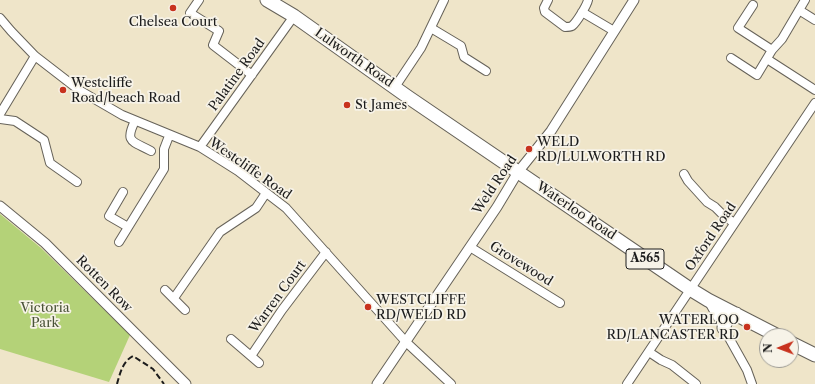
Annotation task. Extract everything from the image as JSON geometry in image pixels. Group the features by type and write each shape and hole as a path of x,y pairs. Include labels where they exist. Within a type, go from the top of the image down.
{"highway":[{"name":"Lulworth Road","path":"267,0 294,16 518,172"},
{"name":"Waterloo Road","path":"518,172 690,289 763,328"},
{"path":"724,328 725,322 736,314"},
{"path":"799,347 815,355"}],"street":[{"path":"199,0 190,12 219,31 212,45 252,75"},
{"path":"395,87 421,48 444,0"},
{"path":"548,0 544,8 545,12 566,27 572,26 588,3 588,0"},
{"name":"Weld Road","path":"377,384 497,207 518,172 551,131 634,0"},
{"path":"731,58 758,75 772,50 782,39 805,0"},
{"path":"753,4 738,28 772,50"},
{"path":"799,10 815,20"},
{"path":"582,12 614,31"},
{"name":"Palatine Road","path":"200,147 294,16"},
{"name":"Westcliffe Road","path":"0,18 11,32 35,56 79,90 122,115 170,136 200,147 238,171 286,208 406,342 451,384"},
{"path":"431,28 461,46 464,57 486,71"},
{"path":"0,114 35,56"},
{"path":"767,59 815,90"},
{"name":"Oxford Road","path":"627,384 815,103"},
{"path":"0,119 16,121 44,140 50,163 77,182"},
{"path":"135,121 129,132 132,141 152,151"},
{"path":"119,242 164,169 164,148 170,136"},
{"path":"684,174 688,181 707,202 734,223"},
{"path":"123,192 109,216 128,227"},
{"path":"174,298 220,232 256,208 266,193"},
{"name":"Rotten Row","path":"0,206 45,243 186,384"},
{"name":"Grovewood","path":"470,246 560,303"},
{"name":"Warren Court","path":"251,356 282,310 326,252"},
{"path":"165,290 185,310"},
{"path":"708,300 747,370 752,384"},
{"path":"231,340 259,364"},
{"path":"649,352 672,365 696,384"}],"green space":[{"name":"Victoria Park","path":"0,214 41,248 130,335 109,382 0,349"}],"railway":[{"path":"117,384 124,364 133,356 153,369 164,384"}],"place":[{"name":"Chelsea Court","path":"173,8"},
{"name":"Westcliffe Road/beach Road","path":"63,90"},
{"name":"St James","path":"347,105"},
{"name":"WELD RD/LULWORTH RD","path":"529,149"},
{"name":"WESTCLIFFE RD/WELD RD","path":"368,307"},
{"name":"WATERLOO RD/LANCASTER RD","path":"747,327"}]}
